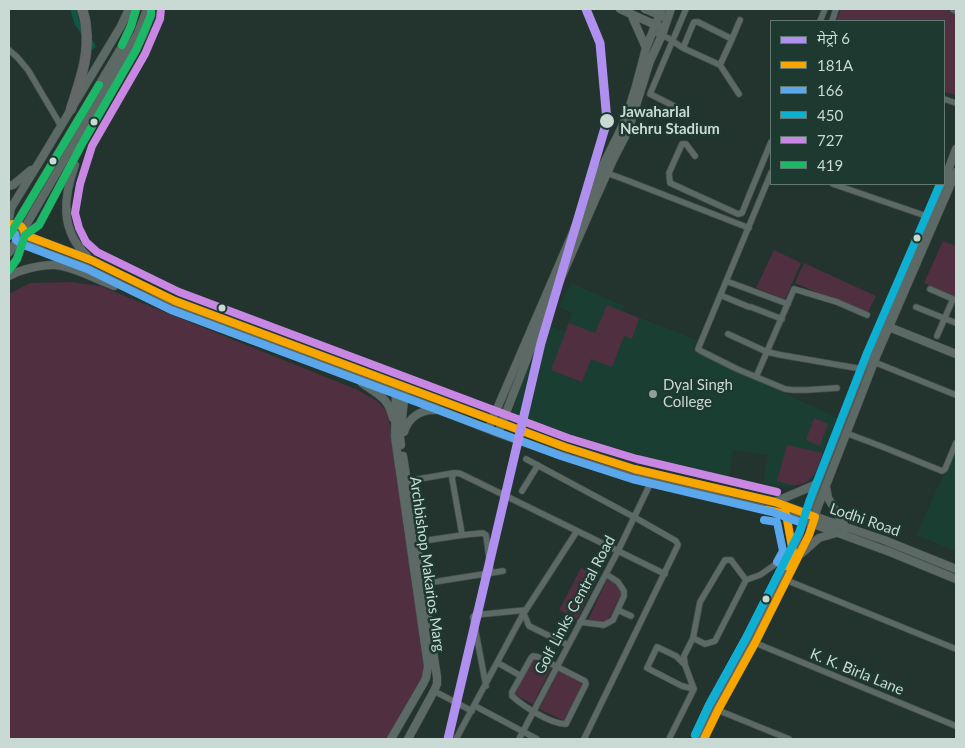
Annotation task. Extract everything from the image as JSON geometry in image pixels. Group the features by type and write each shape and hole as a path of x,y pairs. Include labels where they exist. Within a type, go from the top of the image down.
{"highway":[{"path":"71,109 85,66 86,29 82,9"}],"main road":[{"path":"9,218 11,208 121,26 129,9"},
{"path":"9,236 121,48 136,9"},
{"path":"9,253 138,33 147,9"},
{"path":"9,270 17,259 24,238 39,225 83,142 136,50 151,15 151,9"},
{"path":"620,9 654,29 663,32"},
{"path":"645,9 660,12 667,19"},
{"path":"488,429 603,172 628,132 650,61 671,9"},
{"path":"498,433 627,115 646,48 660,12"},
{"path":"631,14 646,48"},
{"path":"83,142 71,176 65,213 70,232 78,248 91,260"},
{"path":"945,177 956,149"},
{"path":"9,186 28,173 43,156"},
{"path":"752,642 794,555 814,521 888,327 956,172"},
{"path":"26,184 29,193 34,198 44,200 53,197"},
{"path":"698,739 786,580 805,517 862,368 942,185"},
{"name":"Lodhi Road","path":"9,225 19,224 24,229 24,238"},
{"name":"Lodhi Road","path":"24,238 91,260 174,301 565,447 634,469 775,502 814,521 846,528 884,540 956,569"},
{"name":"Lodhi Road","path":"9,242 16,244 24,238"},
{"name":"Lodhi Road","path":"24,238 44,252 87,268 172,308 354,376 498,433 560,455 651,482 805,517"},
{"path":"9,276 30,268 54,265 77,271 140,294"},
{"path":"888,327 956,354"},
{"path":"354,376 383,397 389,405 398,440"},
{"name":"Archbishop Makarios Marg","path":"391,739 423,684 428,666 419,584 398,440 396,384"},
{"name":"Archbishop Makarios Marg","path":"406,387 400,437 398,440 407,481 416,542 419,584 437,677 437,684 429,703 408,739"},
{"path":"398,440 406,426 420,412 441,410"},
{"path":"775,502 817,484"},
{"path":"826,487 828,498 846,528"},
{"path":"786,514 794,555"},
{"path":"814,521 836,533 890,552 956,579"},
{"path":"794,555 819,538 836,533"},
{"path":"704,739 716,709"}],"street":[{"path":"686,11 694,22 698,22 732,39"},
{"path":"674,106 650,94 686,11"},
{"path":"720,65 740,20"},
{"path":"683,48 694,22"},
{"path":"663,32 683,48 720,65 739,94"},
{"path":"9,50 17,56 28,70 61,126"},
{"path":"695,156 686,144 682,144 669,173 670,183 738,214 742,213 770,144"},
{"path":"603,172 749,228"},
{"path":"759,172 770,175"},
{"path":"770,177 698,347 699,350 737,369 785,389 837,388"},
{"path":"836,185 929,217"},
{"path":"726,281 788,304"},
{"path":"930,289 954,299 937,336"},
{"path":"756,377 793,290 837,302 867,314"},
{"path":"720,295 782,319"},
{"path":"916,307 956,323"},
{"path":"728,334 767,352 815,362 862,368"},
{"path":"874,362 956,394"},
{"path":"846,433 942,471 945,469 956,443"},
{"path":"526,459 678,543 678,547 584,739"},
{"path":"522,491 538,465"},
{"path":"454,473 452,478 462,535"},
{"path":"407,481 454,473 461,474 665,574"},
{"name":"Golf Links Central Road","path":"519,739 618,551 651,482"},
{"path":"456,739 525,612 577,531"},
{"path":"416,542 483,533 486,535 491,573"},
{"path":"693,638 705,644 715,641 746,580 760,575 794,555"},
{"path":"669,739 694,689 685,665 684,656 693,638 700,602 725,560 731,560 746,580"},
{"path":"419,584 503,571"},
{"path":"580,622 604,625 613,620 624,596 624,591 618,582 606,574"},
{"path":"786,580 956,648"},
{"path":"618,610 631,616"},
{"path":"525,612 529,626 568,645"},
{"path":"486,686 473,617 475,615 525,612"},
{"name":"K. K. Birla Lane","path":"752,642 956,726"},
{"path":"685,665 676,656 657,647 647,668 682,686 694,689"},
{"path":"533,656 585,681 586,684 566,724 556,722 533,712 512,696 512,692 521,676 533,656"},
{"path":"498,663 521,676"},
{"path":"434,691 523,731 536,739"},
{"path":"716,709 789,739"}],"shaded area":[{"path":"841,9 946,9 956,15 956,95 945,92 945,20 836,20"},
{"path":"943,241 956,246 956,297 924,283"},
{"path":"774,250 801,263 785,299 756,288"},
{"path":"804,263 876,296 867,314 795,283"},
{"path":"71,282 100,286 358,390 377,401 388,413 425,664 422,681 388,739 9,739 9,294 30,283"},
{"name":"Dyal Singh College","path":"571,283 624,306 622,311 697,340 693,350 837,418 814,475 809,481 788,488 763,483 768,455 733,450 729,476 653,459 512,414 525,375 551,326 565,332 572,313 559,307"},
{"path":"607,305 639,318 632,339 624,336 612,367 591,359 582,382 551,370 569,323 595,333"},
{"path":"814,418 828,424 820,446 806,440"},
{"path":"787,445 823,453 814,474 803,484 792,485 777,481"},
{"path":"956,447 956,551 916,535"},
{"path":"581,568 598,577 577,619 559,610"},
{"path":"607,580 624,588 603,630 587,622"},
{"path":"533,657 552,666 533,704 514,694"},
{"path":"559,671 583,683 565,721 539,709"}],"waterway":[{"path":"73,9 77,23 93,46"}],"metro line":[{"name":"6","path":"448,739 541,343 607,121 600,43 586,9"}],"transit line":[{"name":"419","path":"122,45 131,26 136,9"},
{"name":"419","path":"9,270 17,259 25,235 39,225 83,142 136,50 151,15 151,9"},
{"name":"727","path":"161,9 160,19 145,54 92,146 80,184 75,213 79,228 86,242 97,252 179,292 568,438 637,459 777,492"},
{"name":"419","path":"9,236 99,85"},
{"name":"450","path":"695,735 800,531 809,502 867,353 940,185"},
{"name":"181A","path":"9,225 15,224 20,226 25,235 91,260 175,301 565,447 634,469 775,502 815,517 809,535 704,739"},
{"name":"166","path":"13,234 15,234 16,240 21,244 87,269 171,310 561,456 632,479 772,512 802,523 800,531 746,638 709,705 695,735"},
{"name":"181A","path":"766,510 786,514 793,552 786,566"},
{"name":"166","path":"764,520 777,522 783,551 777,562"}],"place":[{"name":"Jawaharlal Nehru Stadium","path":"607,121"},
{"name":"Dyal Singh College","path":"653,394"}]}
